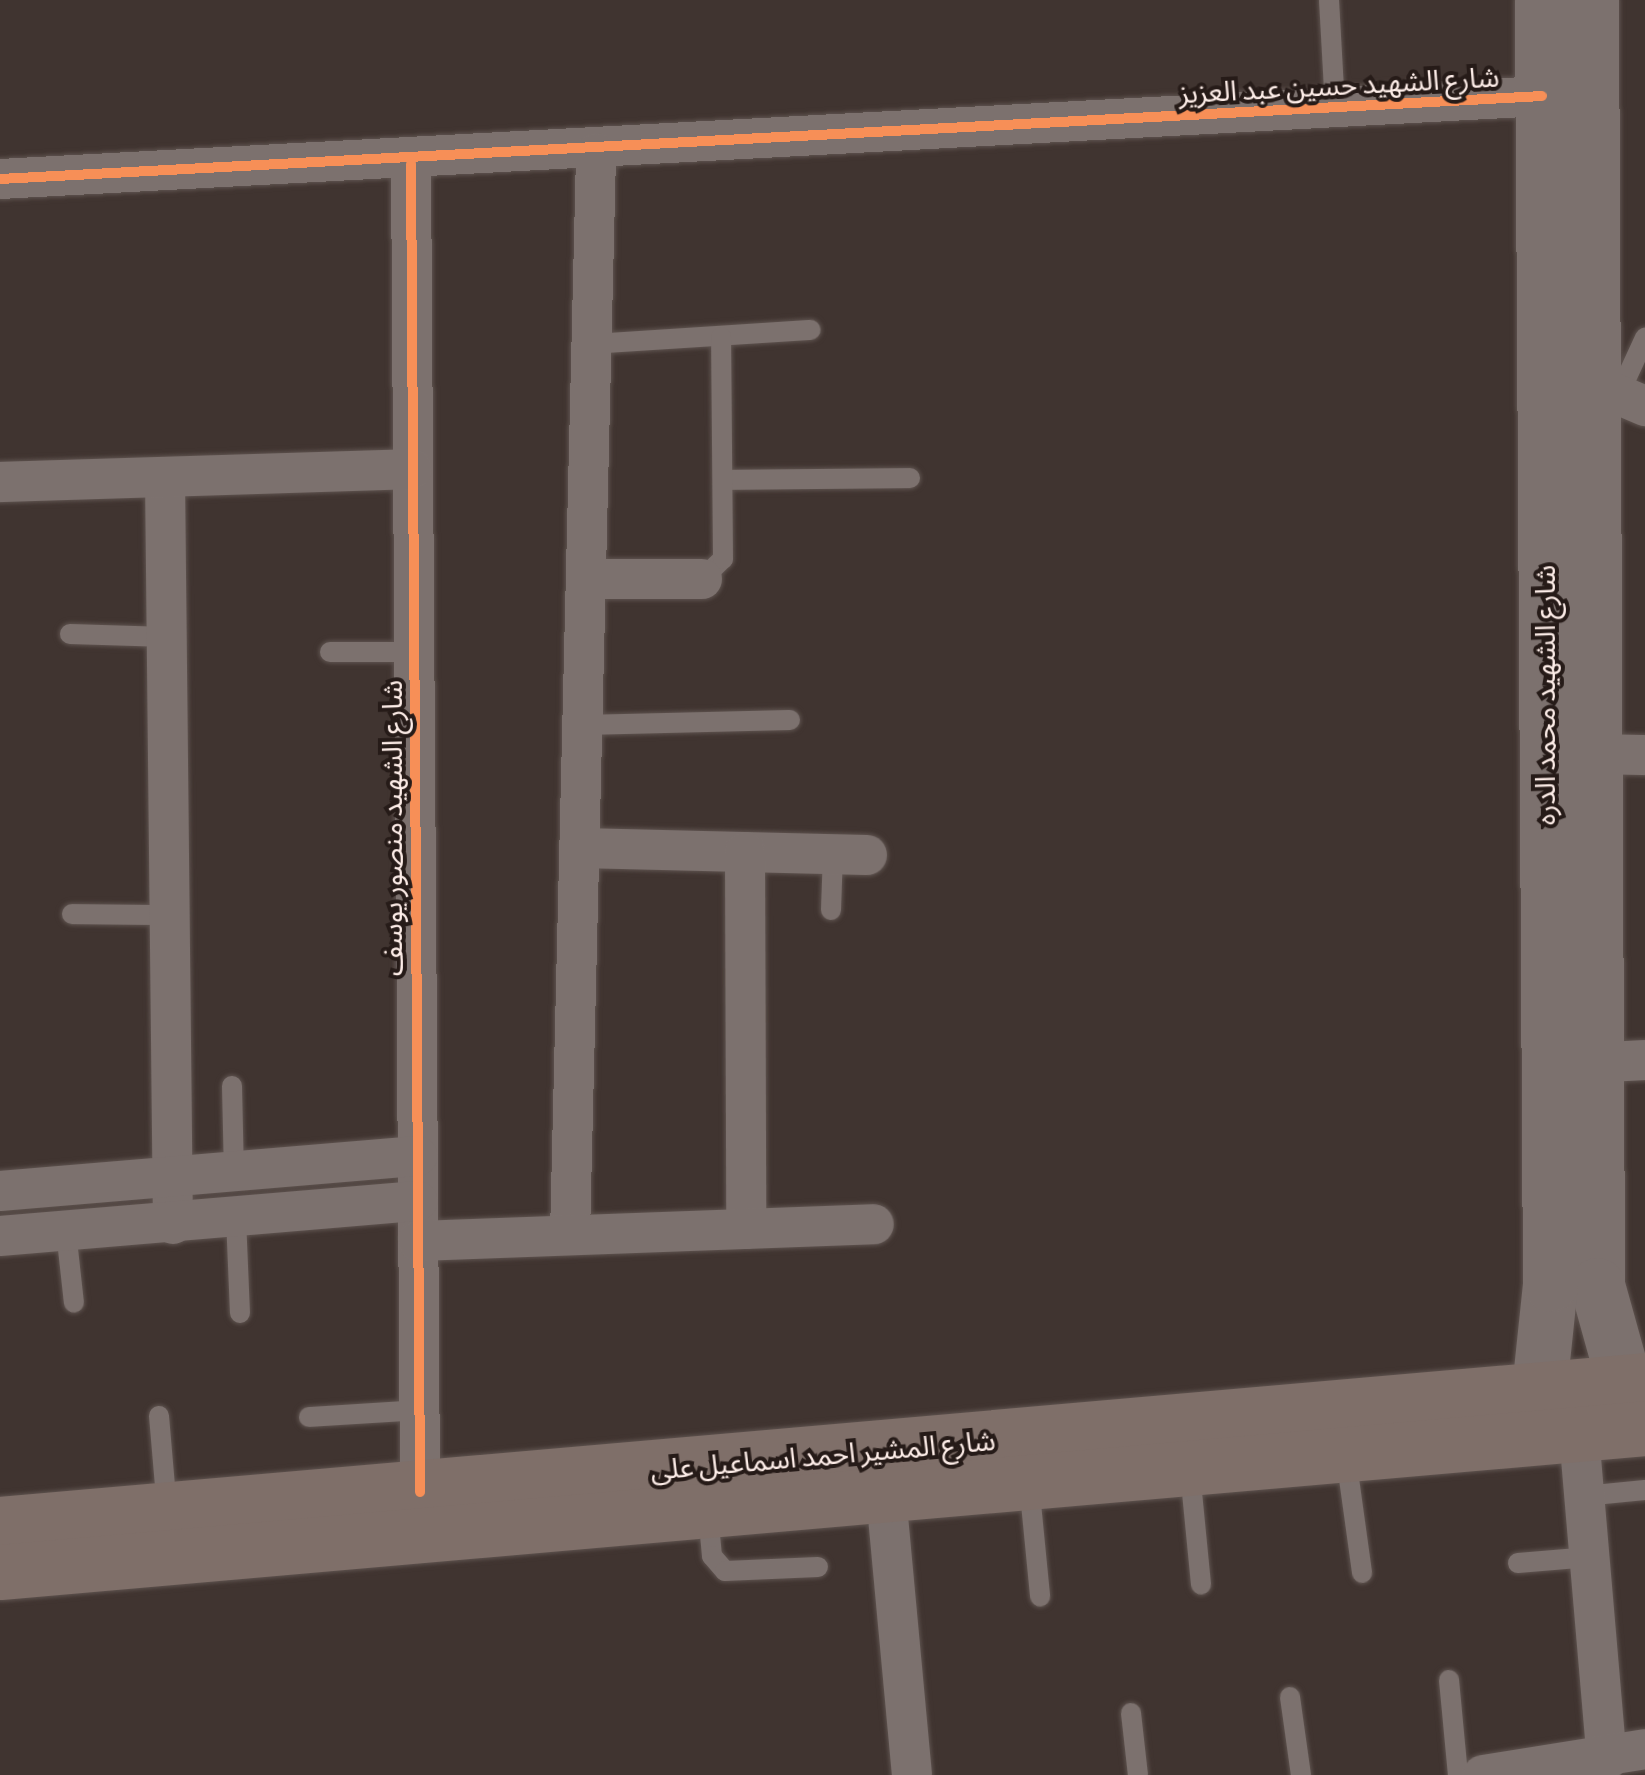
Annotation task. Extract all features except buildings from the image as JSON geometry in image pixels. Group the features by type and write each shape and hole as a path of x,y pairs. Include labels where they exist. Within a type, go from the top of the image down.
{"main road":[{"name":"شارع الشهيد محمد الدره","path":"1542,0 1542,96 1594,732 1598,1284 1638,1397"},
{"name":"شارع الشهيد محمد الدره","path":"1591,0 1619,394 1594,732"},
{"name":"شارع الشهيد محمد الدره","path":"1539,1389 1550,1284 1596,1063"},
{"name":"شارع المشير احمد اسماعيل على","path":"0,1524 420,1492 1092,1454 1539,1389 1638,1397"},
{"name":"شارع المشير احمد اسماعيل على","path":"0,1572 1029,1482 1092,1454 1190,1468 1579,1435 1638,1397"}],"street":[{"name":"شارع الشهيد حسين عبد العزيز","path":"0,179 412,164 1542,96"},
{"path":"570,1236 596,152"},
{"name":"شارع الشهيد منصور يوسف","path":"412,164 420,1492"},
{"path":"0,482 412,470"},
{"path":"166,477 173,1224"},
{"path":"587,579 702,579"},
{"path":"580,848 850,854"},
{"path":"745,852 746,1229"},
{"path":"0,1192 418,1156"},
{"path":"0,1236 418,1201"},
{"path":"418,1241 874,1224"},
{"path":"1483,1775 1626,1755 1590,1557 1579,1435"},
{"path":"886,1496 912,1775"}],"lane":[{"path":"1329,0 1335,109"},
{"path":"592,344 811,330"},
{"path":"702,579 722,559 720,337"},
{"path":"1619,394 1645,338"},
{"path":"724,480 910,478"},
{"path":"70,634 167,637"},
{"path":"330,652 415,652"},
{"path":"583,725 790,720"},
{"path":"831,910 850,854"},
{"path":"72,914 170,915"},
{"path":"232,1086 234,1174"},
{"path":"236,1218 240,1313"},
{"path":"66,1231 74,1304"},
{"path":"309,1417 419,1410"},
{"path":"159,1416 167,1511"},
{"path":"1346,1455 1362,1573"},
{"path":"1190,1468 1202,1584"},
{"path":"1029,1482 1040,1596"},
{"path":"1584,1496 1645,1490"},
{"path":"708,1512 712,1556 726,1571 818,1567"},
{"path":"1518,1564 1590,1557"},
{"path":"1449,1680 1458,1775"},
{"path":"1290,1697 1301,1775"},
{"path":"1131,1714 1138,1775"}],"cycle path":[{"path":"0,179 1542,96"},
{"path":"411,164 420,1492"}]}
